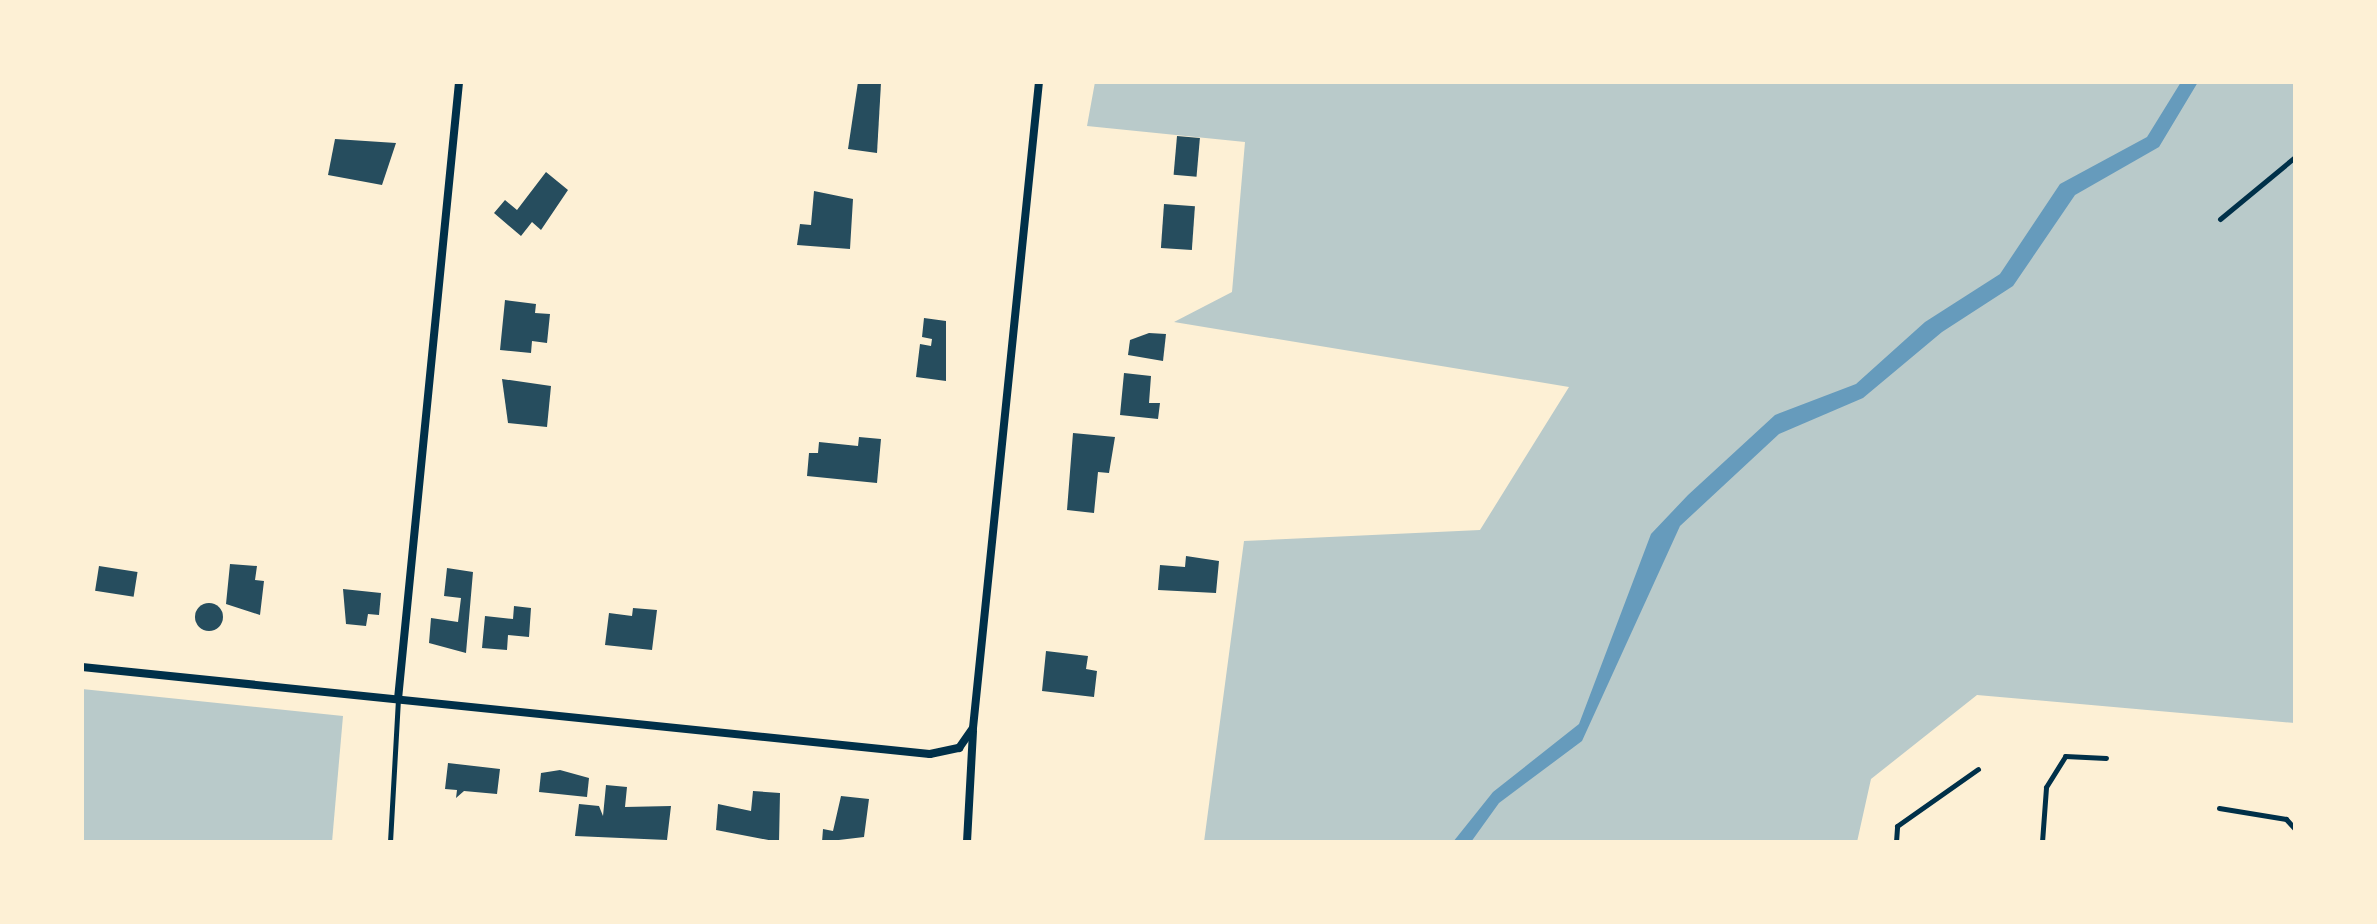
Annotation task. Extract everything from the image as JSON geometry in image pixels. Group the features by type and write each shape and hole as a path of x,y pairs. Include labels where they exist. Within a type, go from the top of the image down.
{"street":[{"path":"398,699 459,82"},
{"path":"967,842 973,728 1039,82"},
{"path":"82,667 930,754 959,748 973,728"}],"lane":[{"path":"2220,219 2295,157"},
{"path":"390,842 398,699"},
{"path":"2042,842 2046,787 2065,756 2106,758"},
{"path":"1896,842 1897,826 1978,769"},
{"path":"2219,808 2286,819 2295,829"}],"shaded area":[{"path":"1095,82 2295,82 2295,723 1977,695 1871,779 1857,842 1204,842 1244,541 1480,530 1569,387 1174,322 1232,292 1245,142 1087,126"},
{"path":"82,689 343,716 332,842 82,842"}],"water":[{"path":"2181,82 2198,82 2159,147 2075,195 2013,286 1942,332 1863,398 1779,434 1680,526 1582,741 1499,803 1471,842 1453,842 1493,792 1579,724 1651,534 1688,495 1775,415 1856,384 1925,322 2000,274 2060,184 2147,137"}],"building":[{"path":"858,82 881,83 877,153 848,149"},
{"path":"1177,136 1200,138 1197,177 1174,175"},
{"path":"335,139 396,143 382,185 328,175"},
{"path":"546,172 568,190 541,230 532,222 521,236 494,213 505,200 517,210"},
{"path":"814,191 853,199 850,249 797,245 800,224 811,225"},
{"path":"1164,204 1195,206 1192,250 1161,248"},
{"path":"505,300 536,304 535,313 550,314 547,343 532,341 531,353 500,350"},
{"path":"924,318 946,321 946,381 916,377 920,344 931,346 932,339 922,337"},
{"path":"1149,333 1166,334 1163,361 1128,355 1130,340"},
{"path":"1124,373 1151,376 1149,403 1160,403 1158,419 1120,415"},
{"path":"502,379 551,386 547,427 508,423"},
{"path":"1073,433 1115,437 1109,473 1098,472 1094,513 1067,510"},
{"path":"859,437 881,439 877,483 807,476 809,453 818,453 819,442 858,446"},
{"path":"1186,556 1219,561 1216,593 1158,590 1160,565 1185,567"},
{"path":"230,564 257,566 255,580 264,581 260,615 226,604"},
{"path":"99,566 138,572 134,597 95,591"},
{"path":"447,568 473,572 466,653 429,643 431,618 458,622 461,598 444,596"},
{"path":"343,589 381,593 379,615 368,614 366,626 346,624"},
{"path":"209,603 219,607 223,617 219,627 209,631 199,627 195,617 199,607"},
{"path":"514,606 531,608 529,637 508,635 507,650 482,648 485,616 513,619"},
{"path":"633,608 657,610 652,650 605,645 609,613 632,616"},
{"path":"1046,651 1088,656 1086,669 1097,671 1094,697 1042,691"},
{"path":"448,763 500,769 497,794 464,791 456,798 457,790 445,789"},
{"path":"560,770 589,778 587,797 539,792 541,773"},
{"path":"606,785 627,787 625,807 671,806 667,840 575,836 579,804 599,806 603,816"},
{"path":"753,791 780,793 779,842 716,830 718,804 751,811"},
{"path":"841,796 869,799 864,837 822,842 823,829 833,831"}]}
